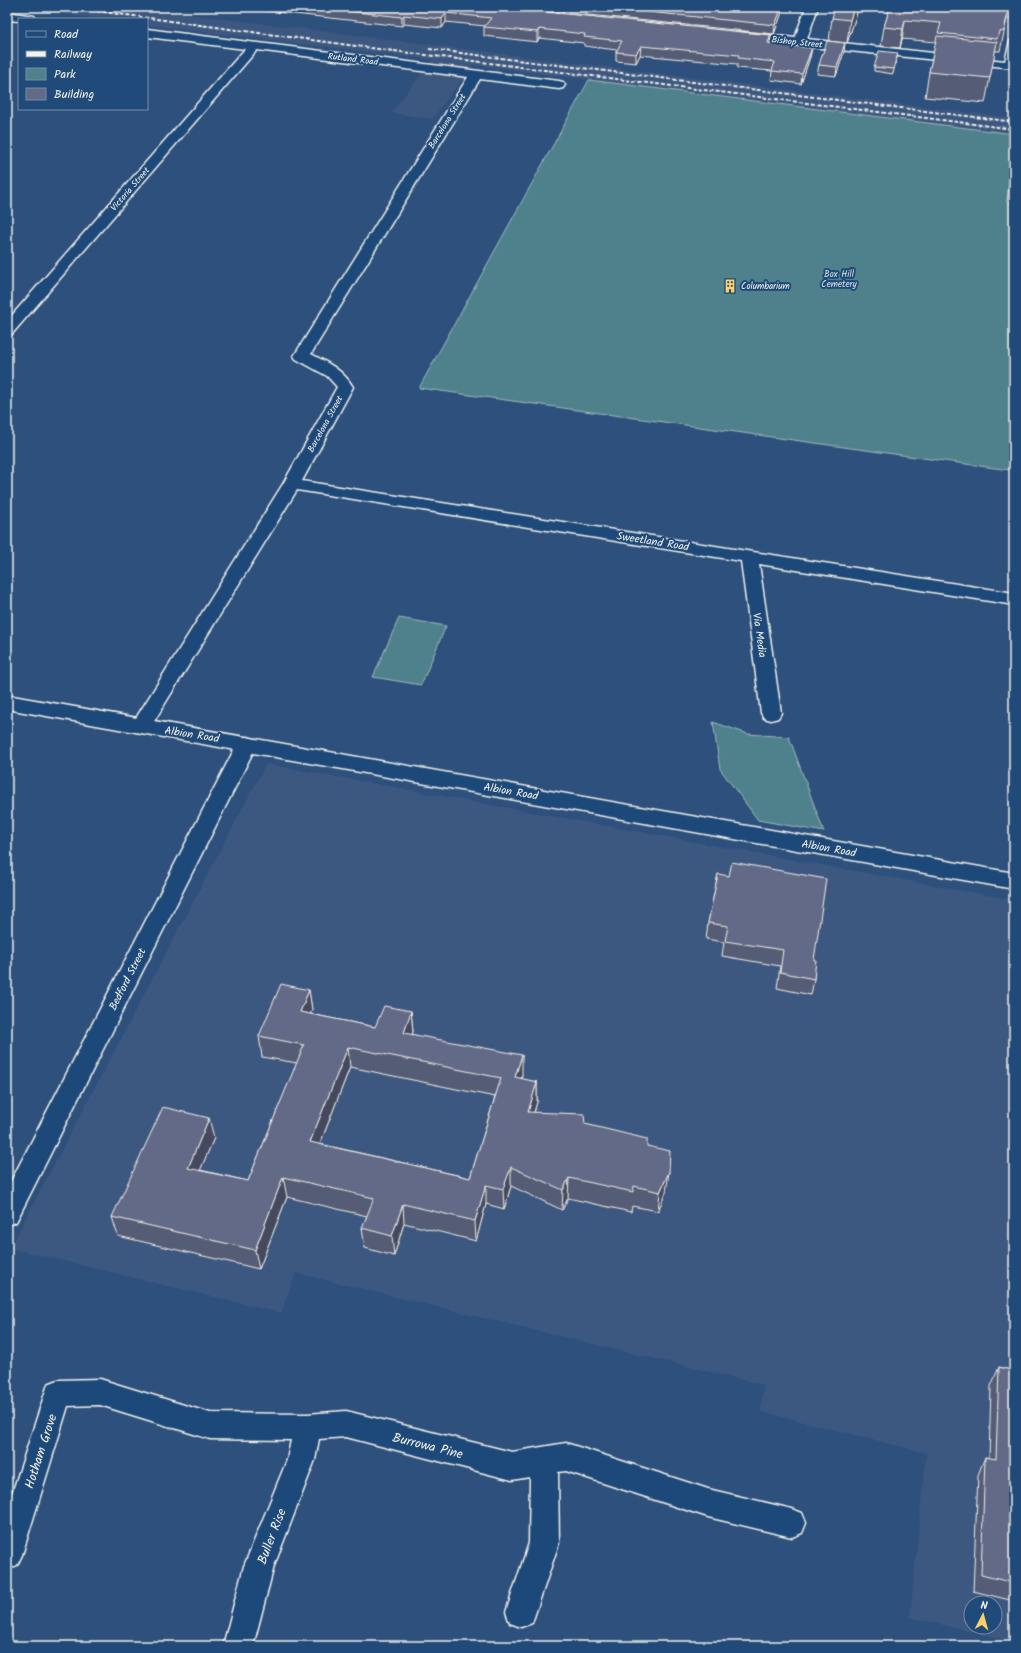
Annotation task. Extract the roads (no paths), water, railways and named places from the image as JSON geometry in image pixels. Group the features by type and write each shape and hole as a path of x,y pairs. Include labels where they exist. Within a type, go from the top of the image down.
{"street":[{"path":"800,42 812,7"},
{"name":"Rutland Road","path":"148,33 560,85"},
{"name":"Bishop Street","path":"730,35 1011,65 1014,44"},
{"name":"Victoria Street","path":"7,331 254,46"},
{"name":"Barcelona Street","path":"141,726 292,484 346,387 342,380 336,375 302,356 476,75"},
{"name":"Sweetland Road","path":"292,484 1014,599"},
{"name":"Via Media","path":"749,557 771,713"},
{"name":"Albion Road","path":"7,702 1014,881"},
{"name":"Bedford Street","path":"7,1214 247,744"},
{"name":"Burrowa Pine","path":"58,1393 100,1392 210,1426 307,1428 346,1424 512,1466 566,1457 708,1503 792,1523"},
{"name":"Hotham Grove","path":"7,1555 58,1393"},
{"name":"Buller Rise","path":"238,1646 259,1566 301,1460 307,1428"},
{"path":"520,1612 544,1543 544,1461"}],"railway":[{"path":"67,7 371,48 1014,129"},
{"path":"429,49 1014,122"}],"place":[{"name":"Columbarium","path":"730,286"}],"park label":[{"name":"Box Hill Cemetery","path":"839,280"}]}
